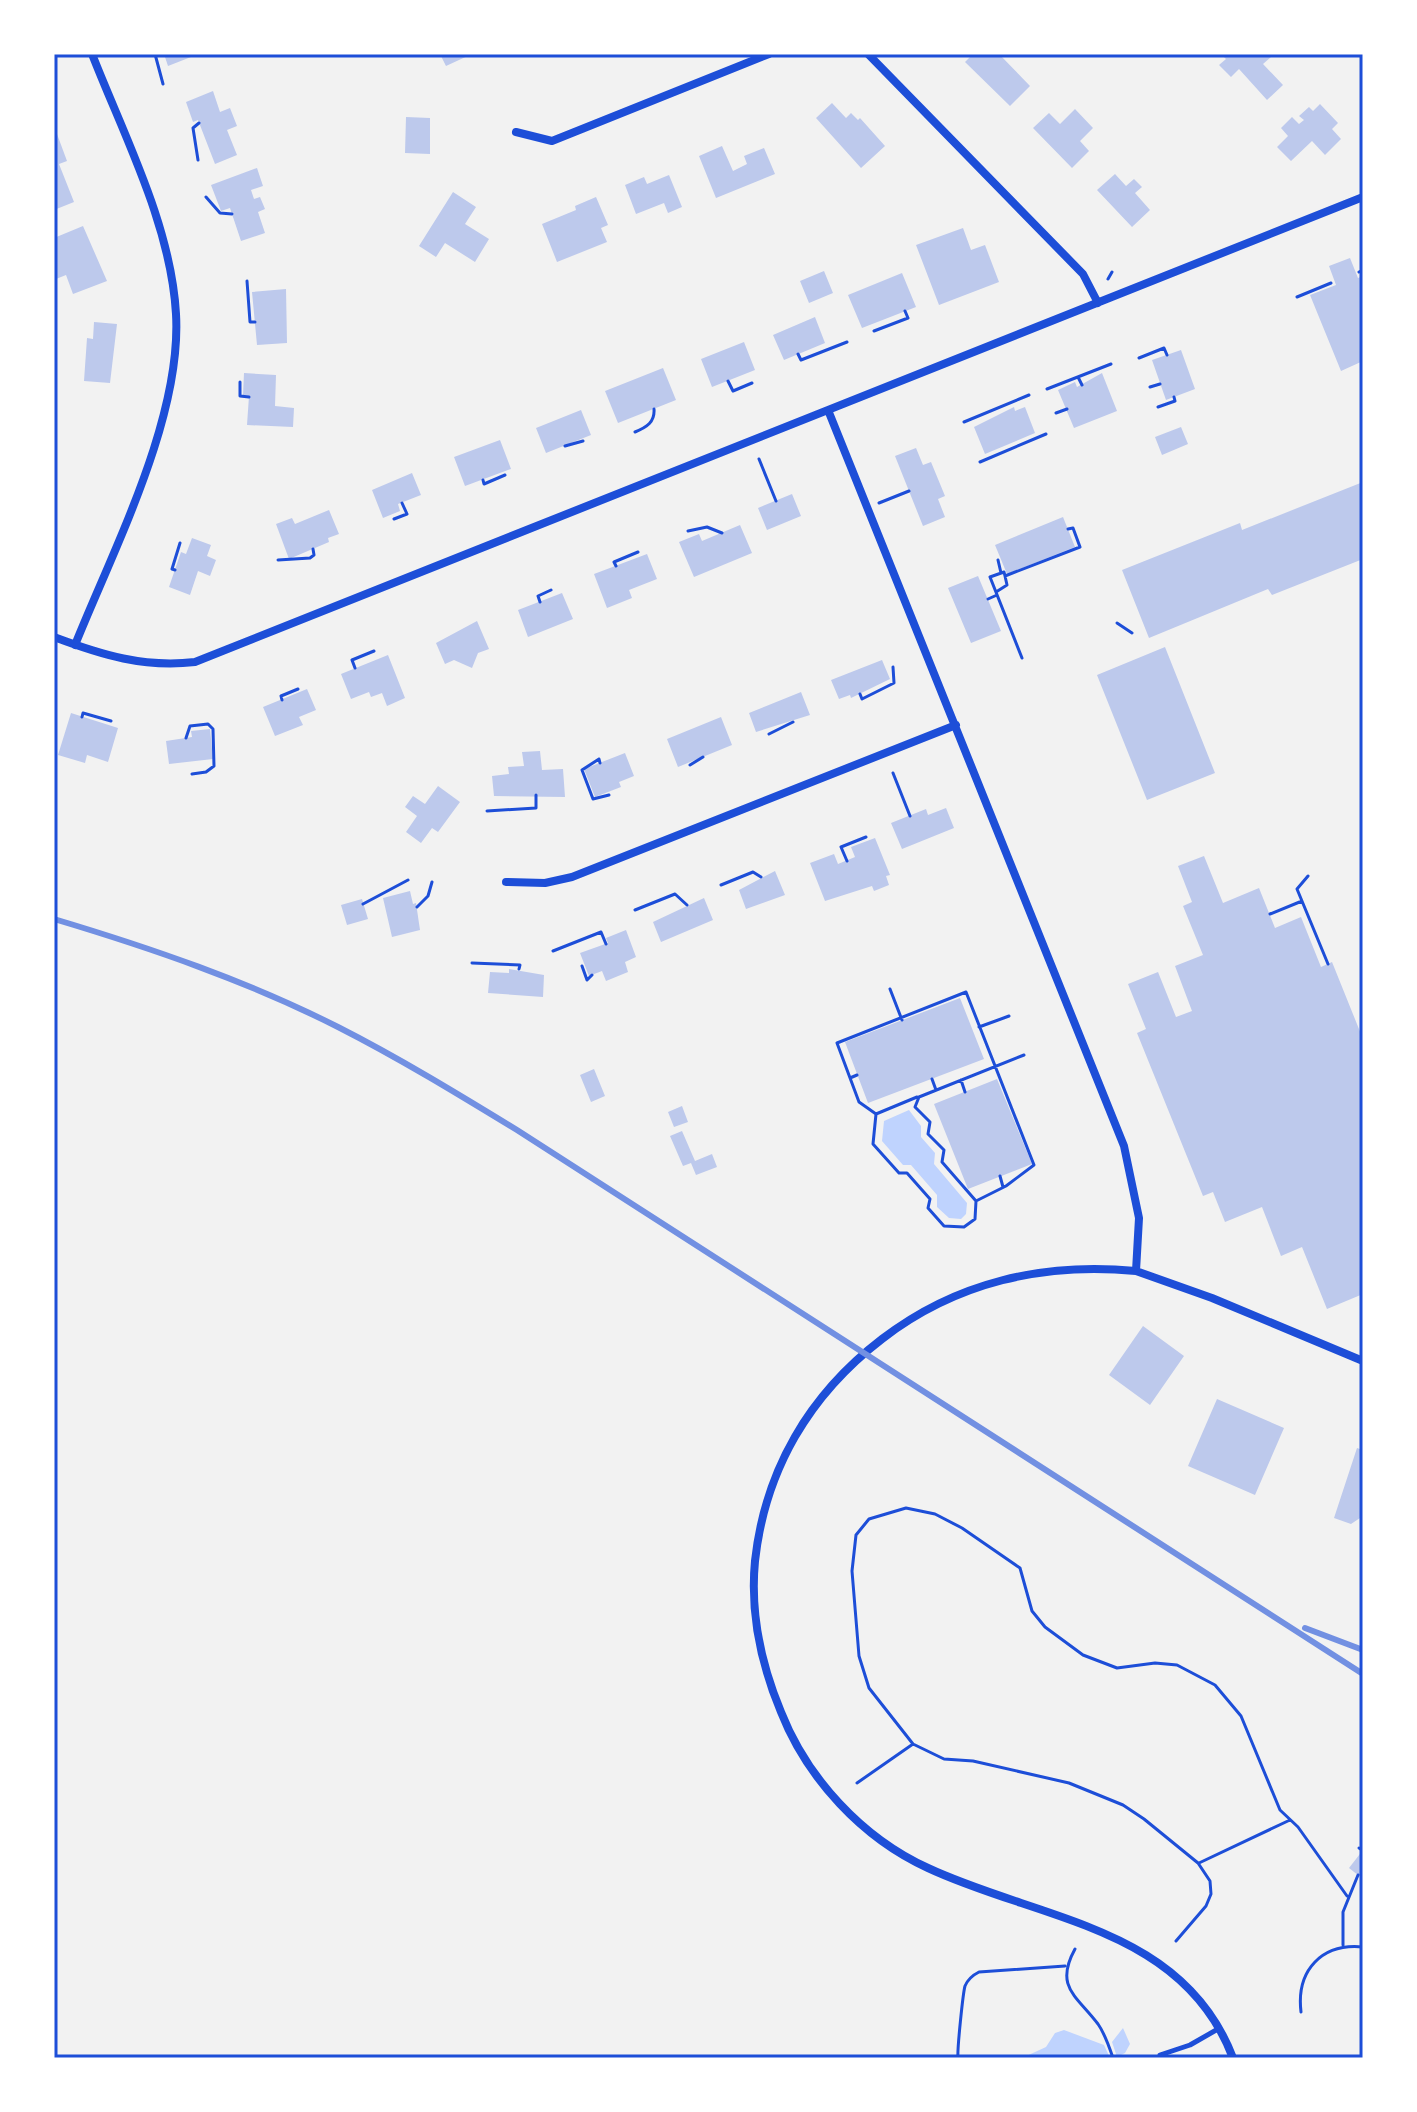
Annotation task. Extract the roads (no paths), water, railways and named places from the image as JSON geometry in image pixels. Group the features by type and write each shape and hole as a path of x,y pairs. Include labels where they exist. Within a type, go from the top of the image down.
{"street":[{"path":"75,645 159,432 172,380 177,335 173,285 160,232 92,54"},
{"path":"516,132 536,140 552,141 769,54"},
{"path":"868,54 1083,274 1098,303"},
{"path":"54,637 120,660 161,667 195,662 1363,197"},
{"path":"828,410 1124,1146 1139,1218 1136,1271"},
{"path":"506,882 545,883 572,877 956,725"},
{"path":"1233,2058 1219,2029 1196,1996 1174,1975 1127,1941 989,1894 894,1849 840,1804 798,1750 771,1688 763,1659 756,1629 754,1571 765,1504 779,1463 821,1396 854,1361 891,1332 952,1295 987,1283 1065,1270 1136,1271 1212,1298 1363,1361"}],"lane":[{"path":"1160,2055 1190,2045 1219,2029"}],"water":[{"path":"909,1110 921,1126 921,1137 935,1153 934,1164 967,1203 966,1214 961,1219 949,1218 937,1207 937,1195 911,1165 903,1165 882,1141 884,1121"},
{"path":"1123,2028 1130,2044 1125,2053 1117,2057 1112,2042"},
{"path":"1064,2030 1104,2045 1110,2058 1022,2058 1046,2047 1055,2033"}],"railway":[{"path":"54,919 234,980 304,1010 406,1064 517,1130 1363,1674"},
{"path":"1305,1628 1363,1650"}]}
